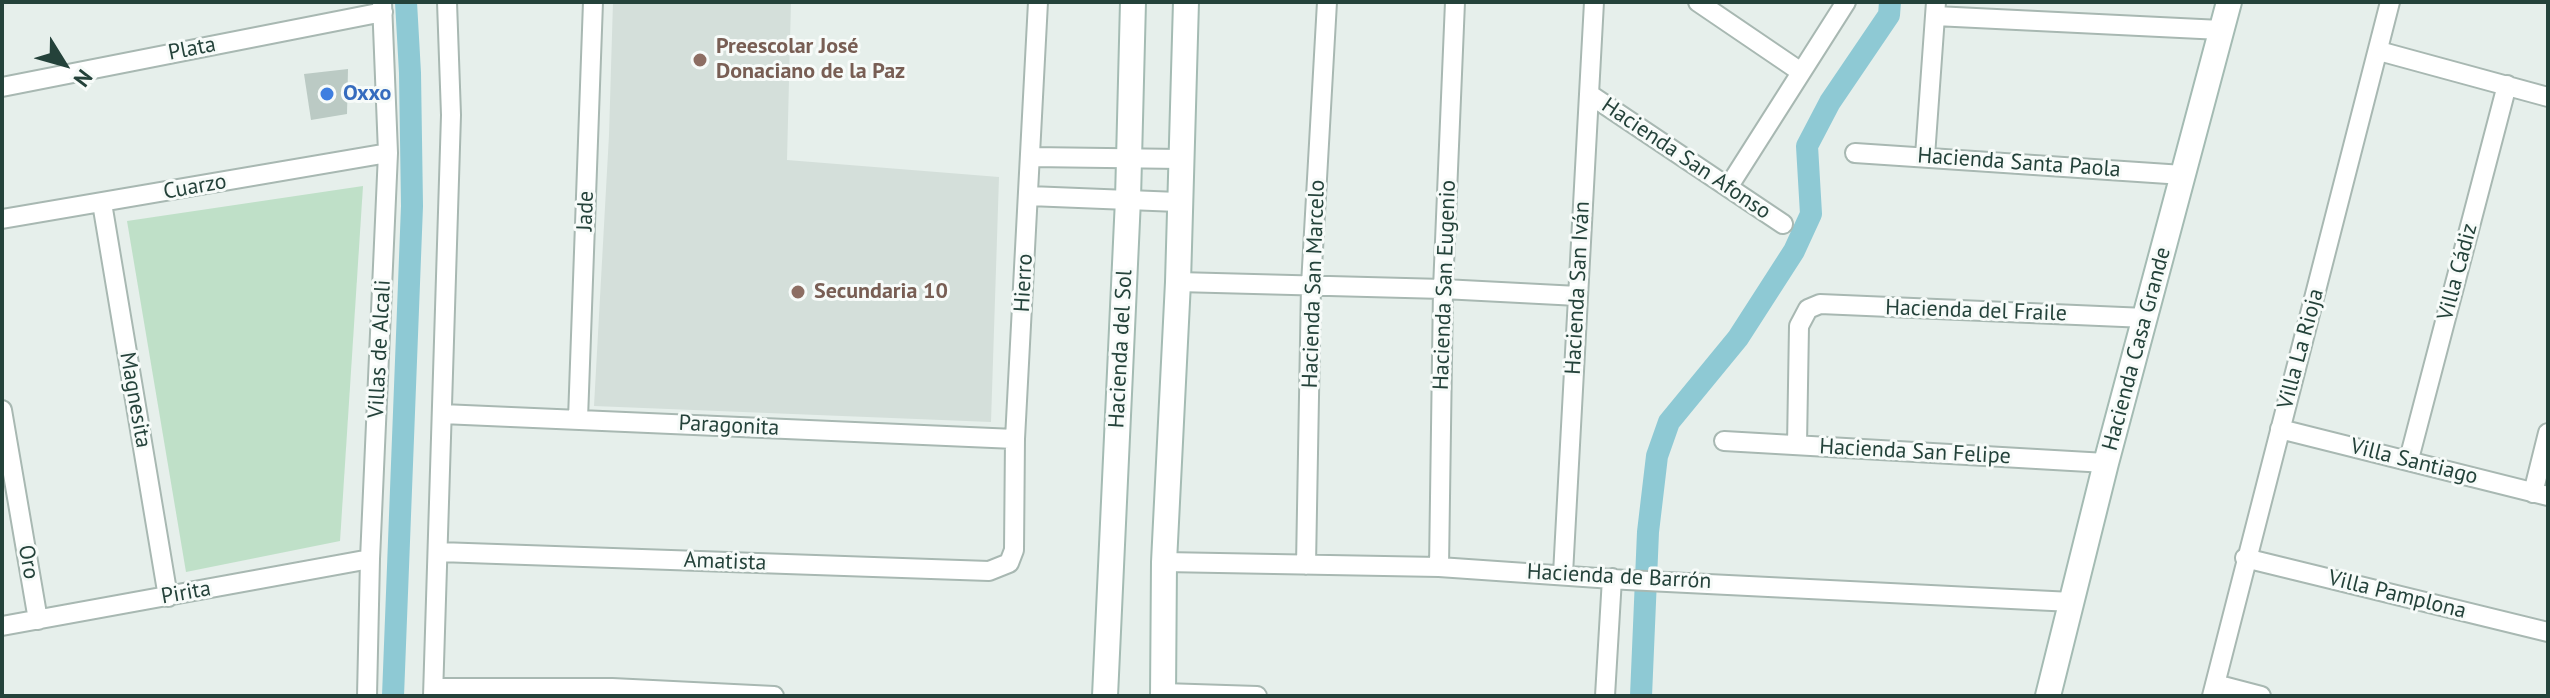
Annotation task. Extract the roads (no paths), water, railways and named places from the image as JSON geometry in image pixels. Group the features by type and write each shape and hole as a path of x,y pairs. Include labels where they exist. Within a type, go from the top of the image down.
{"street":[{"path":"447,2 451,115 433,692 612,688 774,696"},
{"name":"Jade","path":"578,419 593,2"},
{"name":"Hierro","path":"1009,563 1014,550 1015,439 1038,2"},
{"name":"Hacienda del Sol","path":"1105,696 1128,199 1133,2"},
{"path":"1186,2 1178,282 1164,562 1163,694 1257,696"},
{"name":"Hacienda San Marcelo","path":"1306,565 1311,285 1327,2"},
{"name":"Hacienda San Eugenio","path":"1439,567 1443,289 1455,2"},
{"name":"Hacienda San Iván","path":"1563,574 1594,2"},
{"path":"1698,2 1801,72"},
{"path":"1729,186 1846,2"},
{"name":"Hacienda Casa Grande","path":"2048,696 2106,463 2229,2"},
{"name":"Villa La Rioja","path":"2213,690 2390,2"},
{"name":"Plata","path":"2,87 382,7"},
{"name":"Villas de Alcali","path":"367,696 388,153 382,7"},
{"path":"1925,156 1936,9 2221,30"},
{"path":"2379,51 2548,97"},
{"name":"Villa Cádiz","path":"2409,459 2507,85"},
{"name":"Hacienda San Afonso","path":"1589,94 1783,224"},
{"name":"Cuarzo","path":"2,219 388,153"},
{"name":"Hacienda Santa Paola","path":"1855,153 2183,175"},
{"path":"1032,157 1181,159"},
{"path":"1029,196 1178,202"},
{"name":"Magnesita","path":"102,203 168,597"},
{"path":"1178,282 1578,296"},
{"name":"Hacienda del Fraile","path":"1797,445 1799,326 1808,309 1820,304 2146,318"},
{"name":"Oro","path":"2,410 38,620"},
{"name":"Paragonita","path":"442,414 1015,439"},
{"name":"Villa Santiago","path":"2280,429 2540,494"},
{"path":"2540,494 2548,433"},
{"name":"Hacienda San Felipe","path":"1724,441 2106,463"},
{"name":"Amatista","path":"439,552 989,571 1009,563"},
{"name":"Villa Pamplona","path":"2245,558 2548,632"},
{"name":"Pirita","path":"2,626 370,559"},
{"name":"Hacienda de Barrón","path":"1164,562 1439,567 2072,602"},
{"path":"1605,696 1620,579"},
{"path":"2213,690 2261,696"}],"waterway":[{"path":"393,696 412,206 406,2"},
{"path":"1641,696 1648,532 1657,456 1669,422 1738,338 1794,251 1811,214 1807,146 1830,102 1889,15 1890,2"}],"place":[{"name":"Preescolar José Donaciano de la Paz","path":"700,60"},
{"name":"Oxxo","path":"327,94"},
{"name":"Secundaria 10","path":"798,292"}]}
